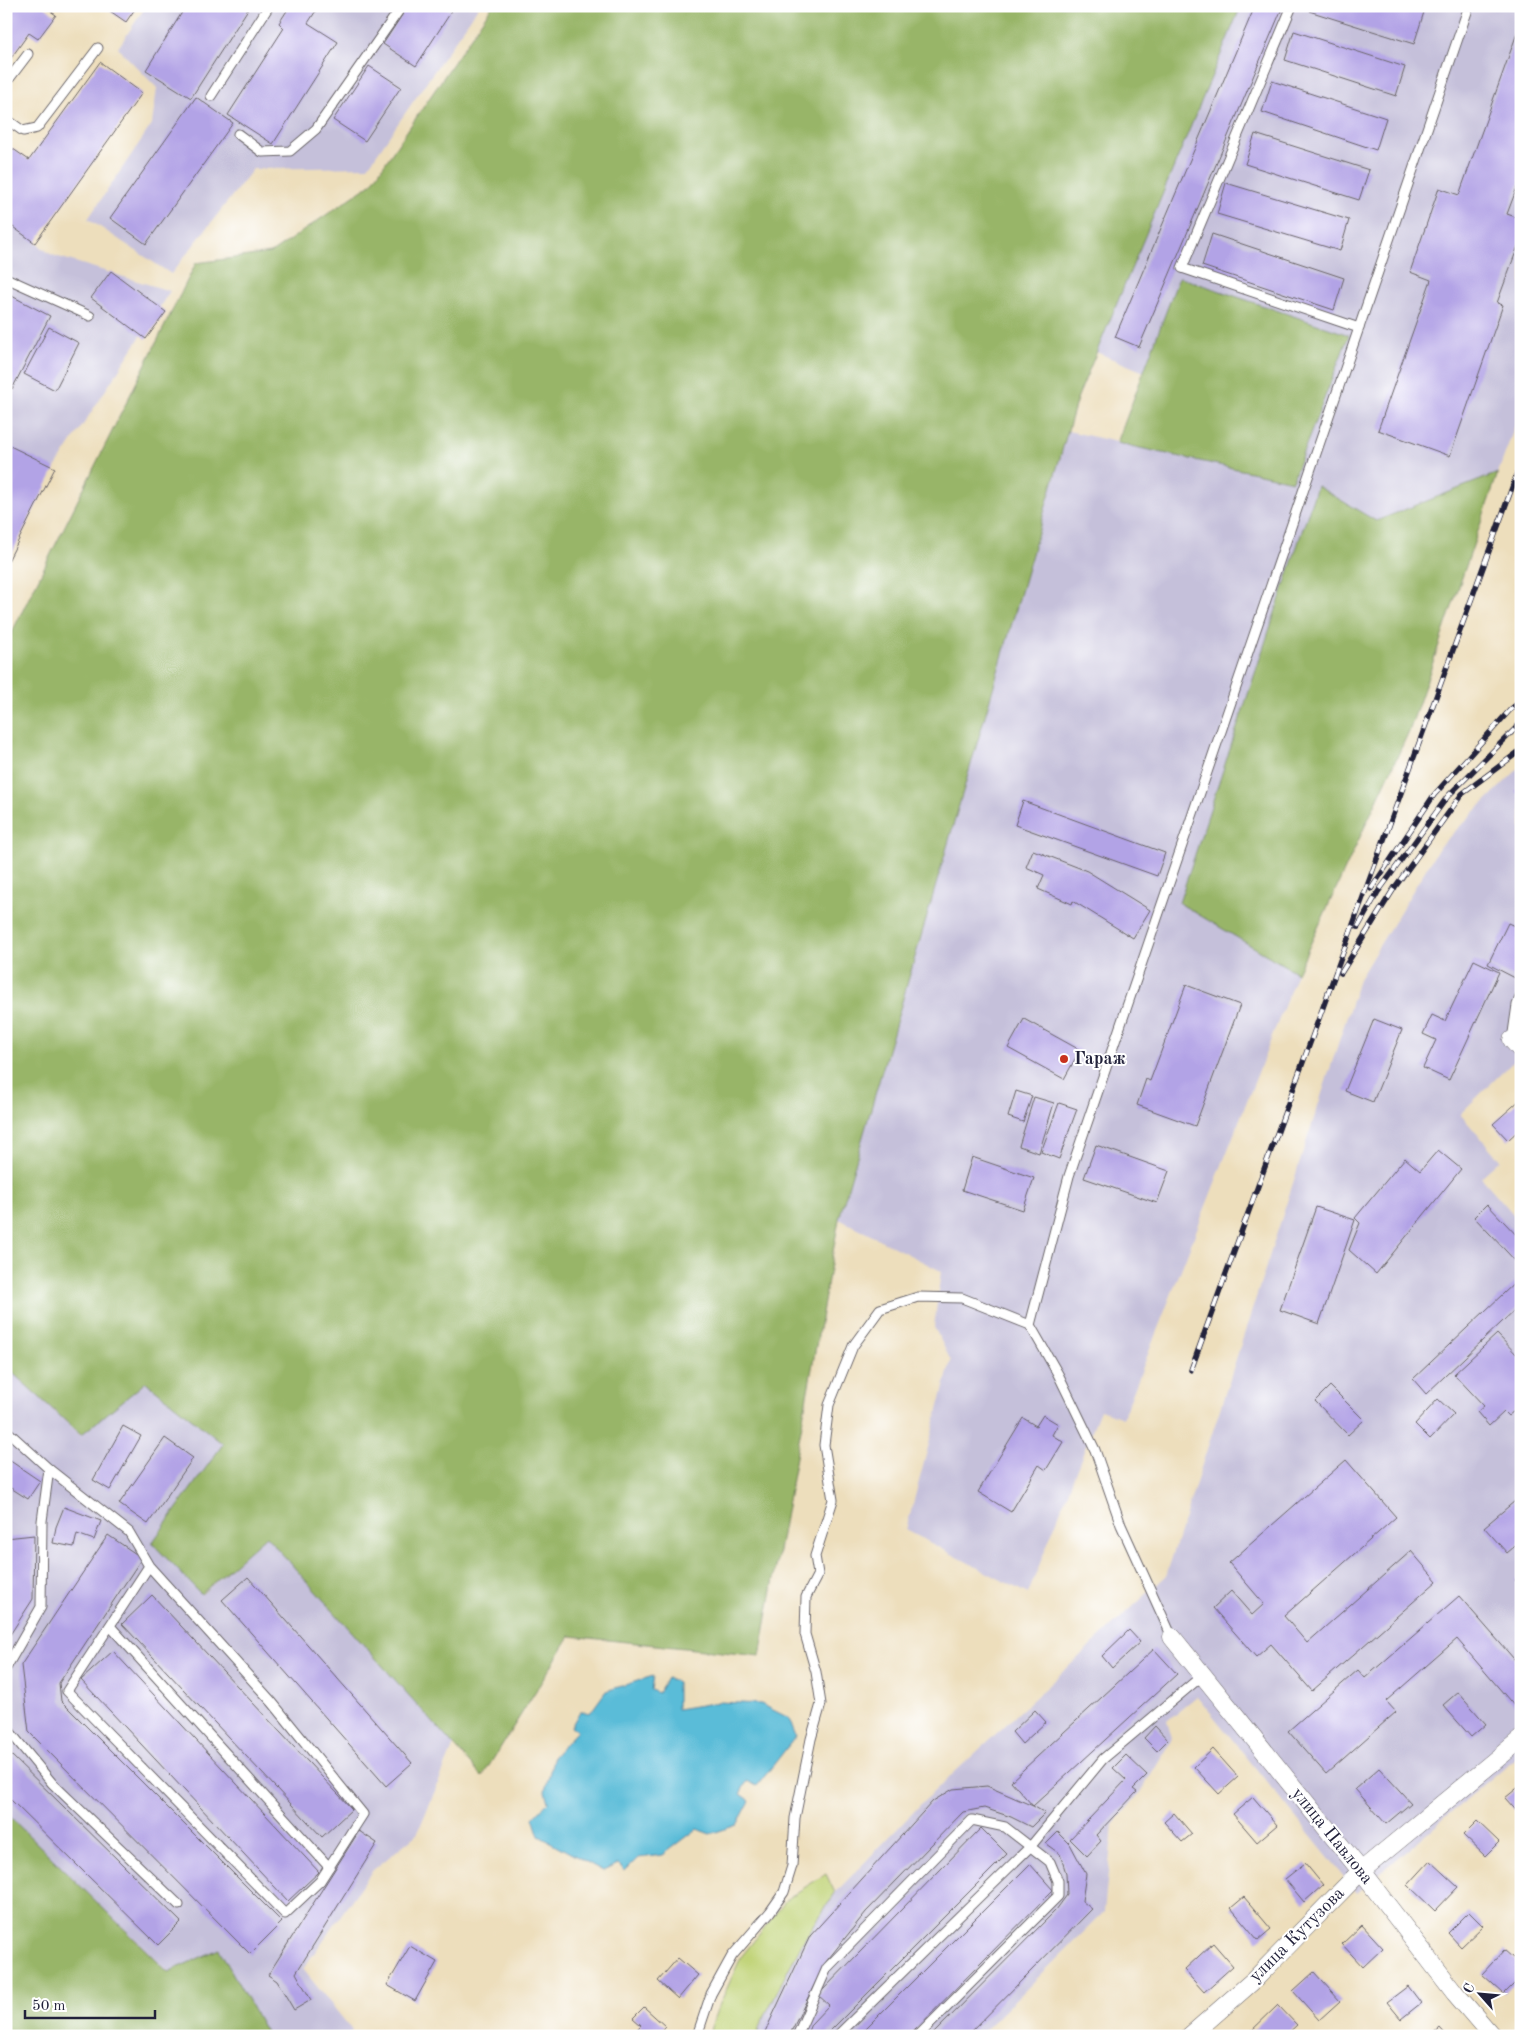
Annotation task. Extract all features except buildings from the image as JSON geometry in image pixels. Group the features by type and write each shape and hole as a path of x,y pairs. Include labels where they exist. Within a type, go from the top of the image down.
{"street":[{"name":"улица Павлова","path":"1172,1637 1360,1871 1455,1993 1492,2036"},
{"name":"улица Кутузова","path":"1196,2034 1254,1980 1360,1871 1521,1739"}],"lane":[{"path":"211,96 269,6"},
{"path":"238,134 262,152 290,151 316,129 402,6"},
{"path":"1292,6 1182,268 1359,328"},
{"path":"1030,1325 1069,1176 1469,6"},
{"path":"6,119 23,131 37,128 98,48"},
{"path":"6,83 28,54"},
{"path":"6,278 90,316"},
{"path":"1516,1045 1517,1005 1521,995"},
{"path":"698,2036 711,1994 732,1956 770,1912 784,1892 792,1866 795,1818 811,1739 821,1704 816,1672 805,1634 806,1597 818,1574 815,1556 832,1500 824,1445 829,1405 853,1346 880,1309 918,1297 962,1298 1030,1325 1058,1374 1095,1450 1121,1525 1172,1637"},
{"path":"6,1430 49,1469 129,1532 149,1566 272,1702 363,1814 320,1881 285,1914 67,1691 149,1566"},
{"path":"6,1668 40,1607 42,1521 49,1469"},
{"path":"110,1626 330,1867"},
{"path":"837,2036 1031,1846 1103,1759 1203,1675"},
{"path":"6,1727 52,1784 179,1905"},
{"path":"797,2036 827,1968 972,1820 1005,1827 1050,1862 1058,1881 1058,1896 918,2036"}],"shaded area":[{"path":"146,6 479,6 368,167 253,169 171,274 88,219 152,124 157,88 118,48"},
{"path":"1241,6 1521,6 1521,409 1498,473 1376,521 1318,487 1179,903 1297,973 1123,1418 1100,1410 1028,1594 906,1530 951,1361 934,1327 941,1271 839,1219 1068,431 1292,481 1179,277 1144,372 1096,352"},
{"path":"6,221 52,255 170,291 55,468 6,565"},
{"path":"1521,766 1521,1054 1460,1114 1500,1160 1481,1177 1521,1223 1521,1753 1357,1893 1197,1696 1167,1721 1172,1739 1139,1794 1113,1825 1104,1912 979,2036 757,2036 760,2025 802,1943 835,1893 929,1796 1166,1576 1359,979 1440,846"},
{"path":"6,1367 80,1435 146,1382 224,1445 152,1543 202,1594 266,1536 454,1745 417,1834 372,1871 303,1969 352,2030 349,2036 268,2036 219,1949 169,1972 6,1813"}],"green space":[{"path":"492,6 1241,6 1077,399 839,1219 760,1656 570,1636 482,1777 266,1536 201,1594 152,1543 223,1444 146,1382 81,1435 6,1367 6,644 196,263 271,253 371,184"},
{"path":"1179,277 1349,335 1292,481 1117,443"},
{"path":"1498,473 1410,729 1297,973 1179,903 1317,486 1376,521"},
{"path":"6,1813 168,1972 219,1949 268,2036 6,2036"},
{"path":"826,1874 835,1893 802,1943 760,2025 757,2036 708,2036 715,2015 741,1957 788,1898"}],"water":[{"path":"653,1676 651,1690 658,1693 667,1678 677,1682 677,1709 719,1702 761,1704 789,1718 796,1736 757,1786 747,1781 740,1794 750,1801 737,1825 710,1834 697,1829 663,1855 638,1858 625,1871 618,1864 603,1871 539,1836 533,1818 548,1802 545,1791 554,1756 577,1731 571,1727 580,1711 590,1713 606,1691"}],"railway":[{"path":"1191,1370 1521,463"},
{"path":"1371,889 1434,795 1510,710 1521,701"},
{"path":"1358,927 1378,892 1448,796 1521,723"},
{"path":"1341,973 1395,887 1462,794 1521,750"}],"place":[{"name":"Гараж","path":"1064,1059"}]}
